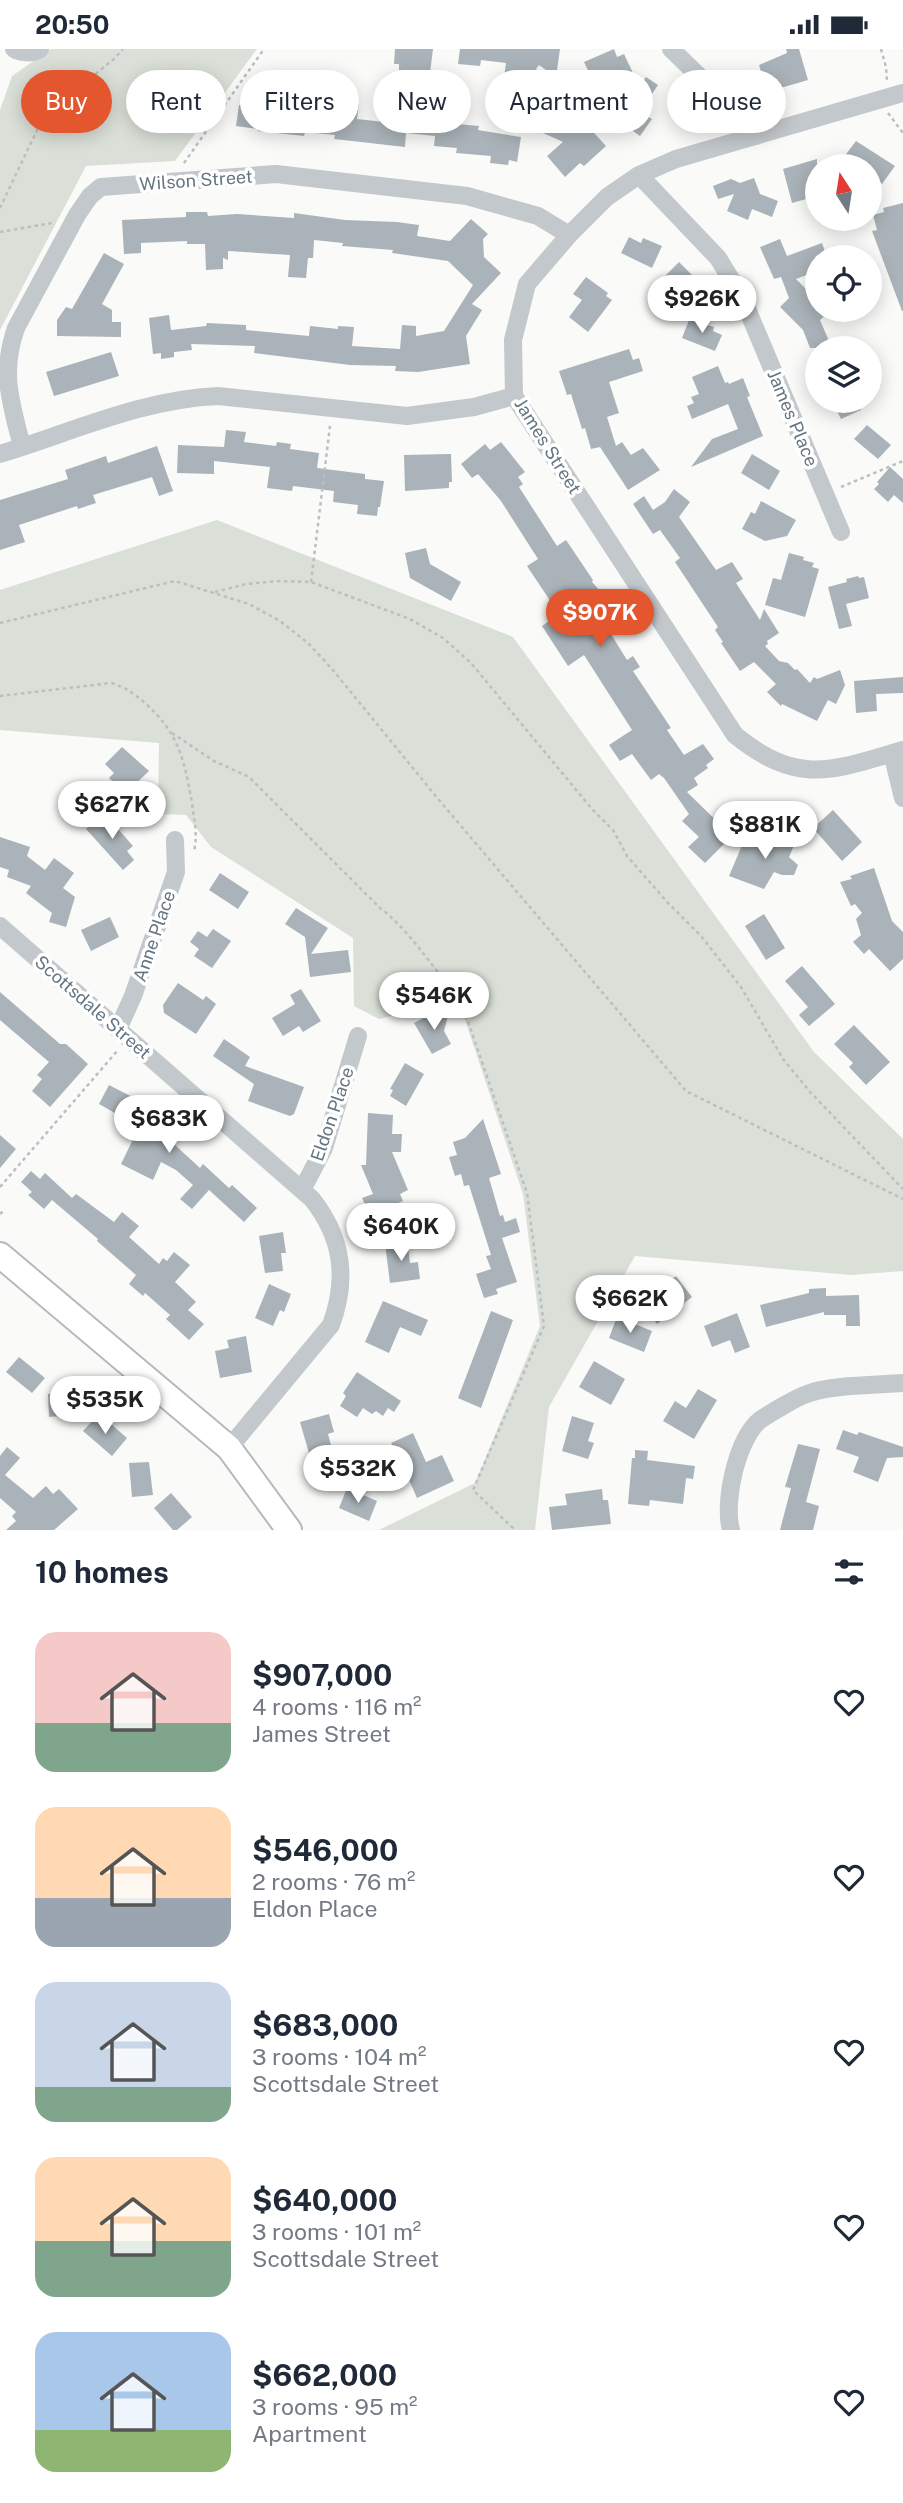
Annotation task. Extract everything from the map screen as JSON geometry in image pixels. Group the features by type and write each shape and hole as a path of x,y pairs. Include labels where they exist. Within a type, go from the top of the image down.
{"main road":[{"path":"0,1255 229,1448 289,1530"}],"street":[{"path":"14,49 19,52 34,52 40,49"},
{"path":"671,49 732,108 756,136"},
{"name":"James Street","path":"898,751 838,768 809,770 784,766 757,752 735,735 514,396 513,340 527,284 569,235 607,197 639,174 676,159 903,93"},
{"name":"Wilson Street","path":"22,447 6,377 10,343 77,215 101,187 276,174 467,196 538,216 569,235"},
{"name":"James Place","path":"639,174 718,258 742,297 841,532"},
{"path":"0,454 160,402 190,397 218,396 407,416 474,407 514,396"},
{"path":"898,751 903,798"},
{"name":"Anne Place","path":"123,1034 133,996 176,872 175,840"},
{"name":"Scottsdale Street","path":"0,926 302,1190 324,1215 339,1249 342,1286 331,1325 229,1448"},
{"name":"Eldon Place","path":"302,1190 324,1147 358,1036"},
{"path":"731,1530 727,1514 730,1482 740,1455 759,1421 808,1393 903,1383"}],"path":[{"path":"0,208 39,126 54,108 123,49"},
{"path":"179,170 264,49"},
{"path":"881,49 888,79 883,89"},
{"path":"887,108 889,116 903,132"},
{"path":"0,232 54,223"},
{"path":"311,582 333,408"},
{"path":"825,494 903,461"},
{"path":"0,623 175,581 249,604 280,621 308,643 686,1091 903,1199"},
{"path":"215,592 246,584 311,582 410,619 443,638 471,663 592,809 613,830 627,856 701,936 741,987 783,1059 811,1093 903,1189"},
{"path":"0,696 111,684 122,686 133,693 152,709 173,733 214,761 249,777 380,908 398,921 441,978 460,998 527,1193 544,1327 473,1490 515,1530"},
{"path":"173,733 185,761 197,837 192,858"},
{"path":"0,1187 123,1034"},
{"path":"0,1214 5,1209"}],"shaded area":[{"path":"51,49 257,49 226,91 226,70 126,70 126,133 196,133 175,161 86,166 0,330 0,110 12,76"},
{"path":"217,520 513,637 814,1052 903,1139 903,1271 851,1275 635,1256 549,1407 535,1530 379,1530 475,1483 540,1326 523,1194 458,999 379,1019 354,1006 353,938 211,847 186,815 158,814 159,743 0,730 0,590"}],"building":[{"path":"395,49 433,49 430,70 399,70 399,64 394,64"},
{"path":"460,49 560,49 557,70 546,70 539,65 537,70 505,70 506,63 481,60 480,66 458,64"},
{"path":"614,49 617,57 624,54 632,70 588,70 584,62"},
{"path":"786,49 799,49 808,80 786,86 786,70 760,70 759,65 787,53"},
{"path":"240,105 240,127 236,126"},
{"path":"359,119 373,121 373,133 406,133 405,147 334,139 335,135 315,133 359,133"},
{"path":"471,125 479,126 478,130 485,133 521,137 517,162 509,160 508,165 490,163 491,156 456,153 457,148 434,146 435,136 406,133 471,133"},
{"path":"276,133 305,133 304,136"},
{"path":"543,133 594,133 606,146 584,166 580,163 565,177 547,156 563,142"},
{"path":"856,141 876,154 846,154"},
{"path":"882,158 895,166 882,184"},
{"path":"805,163 805,199 792,203 783,169"},
{"path":"754,178 760,194 778,201 772,217 752,209 748,220 727,211 734,194 718,199 713,186 731,179 740,183"},
{"path":"903,203 903,311 882,258 882,245 877,245 872,231 882,231 883,208"},
{"path":"186,212 207,212 208,216 237,214 294,218 294,213 345,220 397,222 419,225 417,236 450,241 471,219 488,234 483,239 484,257 501,273 472,304 482,310 466,336 470,364 418,372 395,371 396,366 350,365 254,353 255,346 191,344 192,350 174,352 174,357 161,359 161,353 153,354 149,318 169,315 171,330 206,326 207,323 246,325 246,330 309,336 310,326 338,329 338,326 354,327 352,346 400,349 402,325 416,326 416,336 444,331 473,285 448,261 392,253 393,250 342,246 343,243 314,240 313,258 308,258 306,278 288,277 290,255 228,251 228,260 223,258 223,269 206,270 205,244 187,244 187,241 141,243 141,253 124,254 122,220 186,217"},
{"path":"629,237 641,243 643,238 662,246 652,268 621,253"},
{"path":"780,239 787,256 805,249 805,276 796,279 805,288 805,322 821,322 827,336 805,336 803,330 780,307 789,298 781,277 774,279 760,247"},
{"path":"104,253 124,264 102,304 112,310 112,322 121,322 121,337 57,336 57,320 66,307 72,309"},
{"path":"679,262 695,278 668,305 652,289"},
{"path":"586,277 608,293 606,296 612,300 588,332 569,317 582,300 573,294"},
{"path":"689,320 714,327 713,331 722,335 715,351 682,338"},
{"path":"629,349 633,360 639,358 643,371 609,382 619,413 607,417 616,446 622,442 631,455 643,448 660,470 628,490 600,447 591,449 585,428 582,429 571,394 567,395 559,371"},
{"path":"111,352 119,376 54,396 46,372"},
{"path":"718,366 725,383 743,378 750,396 747,397 763,436 691,467 712,439 738,429 728,404 692,419 687,406 694,403 691,397 699,394 692,377"},
{"path":"838,413 854,413 841,419"},
{"path":"867,425 891,445 878,459 854,439"},
{"path":"226,430 246,432 244,442 276,446 277,442 291,444 290,449 319,453 317,468 365,474 365,479 384,481 377,516 357,514 358,505 333,502 334,491 293,486 292,491 267,488 270,467 214,461 214,474 177,473 178,445 224,447"},
{"path":"501,442 525,472 518,477 523,484 519,487 557,546 566,540 592,582 609,601 604,605 619,629 611,634 627,660 633,656 640,667 633,671 671,728 667,730 684,755 703,744 714,759 706,765 708,768 694,778 698,785 687,792 732,836 705,863 688,847 699,837 682,821 689,814 664,778 659,774 651,780 632,754 620,761 609,745 632,730 584,655 568,666 542,626 559,614 527,566 538,559 501,501 478,474 472,478 461,464 485,444 490,450"},
{"path":"157,446 173,491 159,496 152,477 93,495 96,503 78,509 77,506 19,525 25,542 0,550 0,500 68,479 65,470 106,456 108,463"},
{"path":"451,454 452,482 449,482 449,488 405,491 404,455"},
{"path":"752,454 780,471 769,490 741,473"},
{"path":"890,467 903,479 903,503 894,495 888,502 874,489"},
{"path":"674,489 690,502 679,517 716,570 732,562 743,579 736,583 760,620 764,609 779,633 767,641 765,646 779,661 797,669 810,683 814,677 817,679 840,670 845,685 836,704 828,700 817,721 782,704 781,706 767,692 776,684 754,662 740,671 721,643 723,642 715,630 718,627 675,562 680,558 660,530 653,534 633,504 644,496 653,510 665,502"},
{"path":"761,501 796,520 787,536 765,541 742,529 751,512 755,514"},
{"path":"426,548 430,564 461,582 451,601 410,578 405,553"},
{"path":"789,553 804,557 803,560 814,563 812,567 819,569 805,617 765,605 773,578 781,580"},
{"path":"858,576 864,577 869,598 846,604 852,626 839,629 828,587"},
{"path":"903,677 903,693 876,694 877,711 856,713 854,681"},
{"path":"122,747 149,771 125,794 109,778 114,773 105,764"},
{"path":"833,810 862,842 842,861 813,828"},
{"path":"104,813 133,846 127,851 134,860 123,870 86,829"},
{"path":"784,832 797,838 789,857 798,865 794,875 774,872 764,889 729,876 743,843 755,842 772,849"},
{"path":"0,837 30,847 27,856 45,870 54,858 74,873 63,888 75,897 66,927 49,922 52,913 26,893 31,886 7,877 9,870 0,867"},
{"path":"874,868 892,921 903,932 903,959 890,971 869,949 864,954 853,942 861,935 856,919 862,913 855,904 851,906 840,882"},
{"path":"220,873 249,892 238,909 209,890"},
{"path":"296,908 328,928 311,954 348,950 351,972 310,977 305,937 285,924"},
{"path":"764,914 785,948 766,960 745,926"},
{"path":"110,917 119,937 91,951 81,930"},
{"path":"213,929 231,941 212,968 194,956 199,949 190,942 198,931 207,937"},
{"path":"802,966 835,1004 809,1026 799,1015 808,1007 785,981"},
{"path":"178,983 203,1000 206,996 216,1004 196,1034 164,1013 163,1005"},
{"path":"301,989 321,1021 303,1032 299,1026 283,1036 272,1018 295,1004 290,995"},
{"path":"0,992 60,1044 66,1044 88,1064 50,1107 32,1091 42,1079 37,1075 49,1062 0,1020"},
{"path":"433,1013 436,1018 448,1016 444,1031 451,1044 432,1054 414,1023"},
{"path":"854,1025 890,1062 866,1085 849,1067 853,1063 834,1044"},
{"path":"224,1039 250,1057 245,1066 304,1087 294,1114 290,1116 248,1101 254,1084 213,1056"},
{"path":"405,1063 424,1074 406,1106 390,1096 393,1090 390,1089"},
{"path":"109,1085 144,1103 140,1111 182,1131 175,1145 200,1168 203,1164 229,1188 232,1185 257,1208 244,1222 209,1190 192,1209 180,1199 193,1185 176,1170 161,1162 153,1180 121,1164 139,1127 99,1104"},
{"path":"368,1113 393,1115 392,1134 402,1134 401,1152 392,1152 408,1190 400,1194 403,1201 370,1215 362,1198 373,1194 361,1165 366,1165"},
{"path":"483,1119 501,1174 489,1178 500,1216 503,1215 505,1222 516,1218 520,1232 502,1238 517,1282 496,1289 498,1294 484,1298 476,1274 491,1269 486,1256 491,1255 469,1185 464,1186 461,1174 455,1176 449,1157 457,1155 453,1142 465,1138"},
{"path":"0,1135 16,1149 0,1168"},
{"path":"31,1171 40,1179 45,1173 72,1198 76,1194 114,1222 122,1212 139,1226 129,1237 159,1264 163,1258 167,1261 174,1252 190,1265 175,1282 196,1302 188,1310 204,1324 189,1340 166,1319 170,1315 145,1293 143,1296 129,1284 136,1275 97,1241 98,1239 52,1200 44,1209 28,1195 32,1192 21,1182"},
{"path":"283,1232 286,1253 281,1253 283,1271 265,1273 259,1236"},
{"path":"407,1240 410,1263 418,1262 420,1279 390,1283 385,1243"},
{"path":"676,1276 692,1297 657,1324 642,1303"},
{"path":"269,1284 291,1294 284,1312 280,1310 273,1326 255,1318"},
{"path":"826,1288 826,1296 859,1295 860,1326 846,1326 846,1315 824,1315 824,1312 766,1327 760,1305 809,1293 809,1289"},
{"path":"383,1301 428,1320 421,1336 400,1327 389,1353 365,1342"},
{"path":"491,1311 513,1320 481,1408 458,1398"},
{"path":"737,1313 750,1347 735,1353 730,1340 712,1347 704,1326"},
{"path":"617,1317 652,1331 644,1352 609,1338"},
{"path":"246,1336 252,1372 220,1378 215,1351 229,1348 227,1340"},
{"path":"19,1357 45,1378 32,1393 6,1372"},
{"path":"594,1361 625,1379 611,1405 579,1387"},
{"path":"357,1372 401,1401 394,1412 388,1408 383,1416 376,1411 372,1414 363,1408 357,1417 340,1406 346,1396 343,1393"},
{"path":"698,1389 717,1400 694,1439 663,1421 675,1401 686,1408"},
{"path":"81,1392 83,1414 49,1417 48,1394"},
{"path":"329,1414 334,1432 328,1434 339,1475 317,1481 300,1422"},
{"path":"97,1416 127,1438 112,1456 83,1431"},
{"path":"572,1416 594,1423 588,1441 594,1443 588,1459 562,1451"},
{"path":"843,1430 857,1435 859,1432 903,1447 903,1457 887,1458 878,1482 853,1472 859,1457 836,1449"},
{"path":"413,1433 426,1462 442,1455 454,1481 417,1498 409,1480 405,1482 391,1443"},
{"path":"798,1444 820,1449 806,1502 819,1506 813,1530 780,1530 791,1488 785,1487"},
{"path":"7,1447 20,1458 5,1475 33,1498 46,1486 53,1494 59,1489 78,1509 54,1530 6,1530 16,1521 12,1516 16,1512 0,1498 0,1456"},
{"path":"635,1450 648,1451 647,1460 695,1466 693,1479 686,1478 683,1504 650,1500 649,1506 628,1504"},
{"path":"149,1462 153,1495 132,1497 129,1463"},
{"path":"347,1488 377,1501 369,1521 339,1508"},
{"path":"602,1489 603,1500 608,1500 611,1524 552,1530 549,1507 567,1505 565,1494"},
{"path":"171,1493 192,1517 177,1530 173,1530 154,1508"}]}
